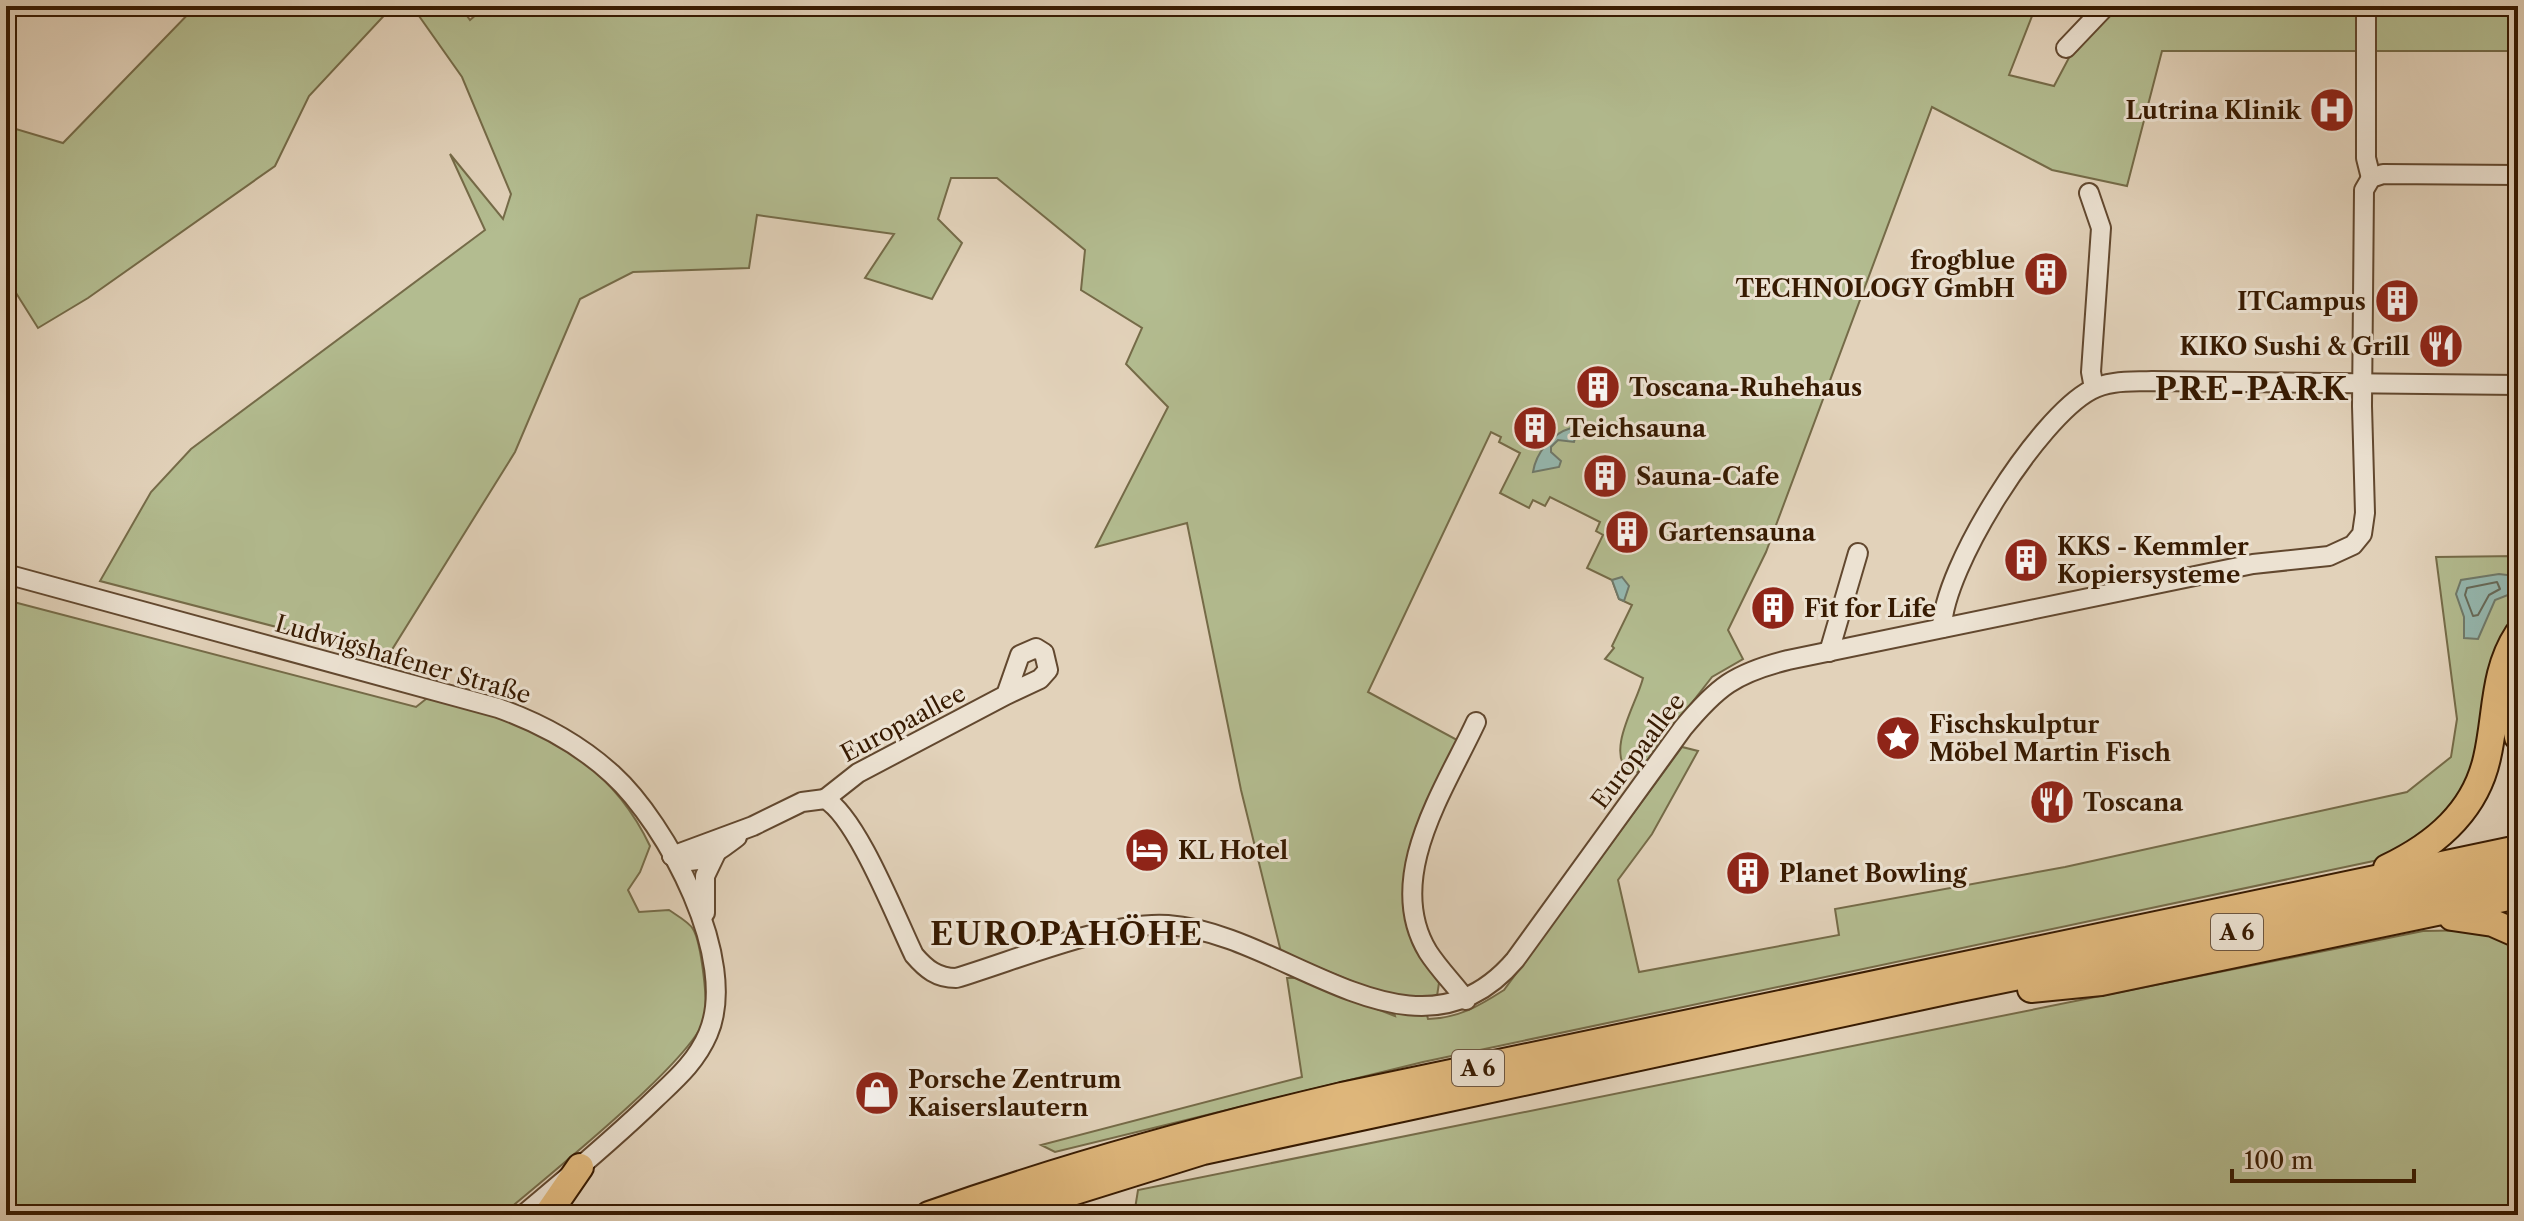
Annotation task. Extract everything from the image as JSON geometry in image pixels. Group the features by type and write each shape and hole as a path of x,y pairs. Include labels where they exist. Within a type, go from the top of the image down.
{"highway":[{"name":"A 6","path":"2345,886 2413,856 2438,839 2460,816 2479,786 2487,758 2500,672 2518,634"},
{"path":"2518,657 2511,704 2518,737"},
{"name":"A 6","path":"929,1215 1044,1174 1199,1130 1342,1096 2518,849"},
{"name":"A 6","path":"998,1215 1203,1151 1955,989 2518,874"},
{"path":"1955,989 2022,990 2101,982 2518,895"},
{"path":"2416,916 2470,918 2493,923 2518,934"},
{"path":"547,1215 580,1167"}],"street":[{"path":"2066,48 2106,6"},
{"path":"2366,16 2366,158 2371,178 2383,174 2518,175"},
{"name":"Europaallee","path":"825,799 840,810 853,830 914,955 929,971 945,978 956,978 1118,929 1155,924 1200,929 1235,940 1392,1005 1441,1007 1466,1000 1493,984 1515,960 1708,697 1750,670 2253,564 2343,552 2353,545 2364,525 2361,200 2371,178"},
{"path":"2089,193 2101,228 2091,372 2094,388"},
{"path":"1942,628 1946,597 2001,491 2056,421 2094,388 2108,383 2152,381 2518,385"},
{"path":"1829,652 1858,553"},
{"name":"Ludwigshafener Straße","path":"6,574 421,686 533,721 612,774 647,813 672,856 707,932 718,986 715,1012 703,1044 683,1073 523,1215"},
{"name":"Europaallee","path":"672,856 753,826 802,802 825,799 858,773 1006,695"},
{"path":"1466,1000 1422,938 1413,883 1425,829 1476,722"},
{"name":"Europaallee","path":"672,856 695,862 753,826"},
{"path":"707,932 704,883 717,851"}],"green space":[{"path":"196,6 393,6 309,96 275,166 88,298 38,328 6,277 6,126 63,143"},
{"path":"412,6 460,6 470,20 486,6 2036,6 2009,75 2054,86 2072,52 2118,6 2518,6 2518,51 2162,51 2127,186 2052,170 1932,107 1766,552 1728,630 1743,659 1712,677 1638,772 1628,771 1620,751 1625,726 1643,678 1605,659 1614,648 1612,646 1632,605 1619,599 1612,580 1587,568 1603,535 1596,531 1600,522 1550,497 1545,506 1533,500 1529,508 1500,493 1520,453 1499,442 1501,437 1491,432 1368,692 1459,741 1409,914 1413,945 1439,983 1437,996 1424,1003 1428,1019 1468,1010 1504,990 1682,747 1698,751 1652,834 1618,880 1639,972 1839,935 1835,909 2065,867 2407,792 2451,757 2457,719 2436,557 2518,556 2518,624 2479,755 2458,806 2402,855 1423,1062 1055,1152 1041,1145 1302,1077 1287,978 1298,978 1395,1016 1390,997 1281,952 1241,790 1187,523 1096,547 1168,407 1126,364 1142,328 1081,290 1085,250 997,178 951,178 938,219 962,243 932,299 865,278 894,234 757,215 749,268 633,272 580,299 515,452 388,656 100,581 151,492 191,449 485,230 450,154 503,219 511,194 462,77"},
{"path":"6,600 416,707 431,695 530,730 559,745 610,786 631,813 650,846 640,872 628,890 639,912 669,910 693,929 706,1001 704,1020 693,1039 673,1063 614,1120 502,1215 6,1215"},
{"path":"2479,930 2518,945 2518,1215 1134,1215 1138,1190 2423,931"}],"water":[{"path":"1571,428 1577,431 1574,442 1558,440 1551,447 1551,452 1561,461 1559,467 1533,472 1537,458 1546,445"},
{"path":"2518,571 2518,591 2495,600 2478,639 2464,638 2464,617 2456,594 2461,580 2499,574 2515,576"},
{"path":"1622,577 1629,586 1624,601 1619,599 1612,580"}],"place":[{"name":"Lutrina Klinik","path":"2332,110"},
{"name":"frogblue TECHNOLOGY GmbH","path":"2046,274"},
{"name":"ITCampus","path":"2397,301"},
{"name":"KIKO Sushi & Grill","path":"2441,346"},
{"name":"Toscana-Ruhehaus","path":"1598,387"},
{"name":"Teichsauna","path":"1535,428"},
{"name":"Sauna-Cafe","path":"1605,476"},
{"name":"Gartensauna","path":"1627,532"},
{"name":"KKS - Kemmler Kopiersysteme","path":"2026,560"},
{"name":"Fit for Life","path":"1773,608"},
{"name":"Fischskulptur Möbel Martin Fisch","path":"1898,738"},
{"name":"Toscana","path":"2052,802"},
{"name":"KL Hotel","path":"1147,850"},
{"name":"Planet Bowling","path":"1748,873"},
{"name":"Porsche Zentrum Kaiserslautern","path":"877,1093"}],"district":[{"name":"PRE-PARK","path":"2252,388"},
{"name":"EUROPAHÖHE","path":"1067,933"}]}
